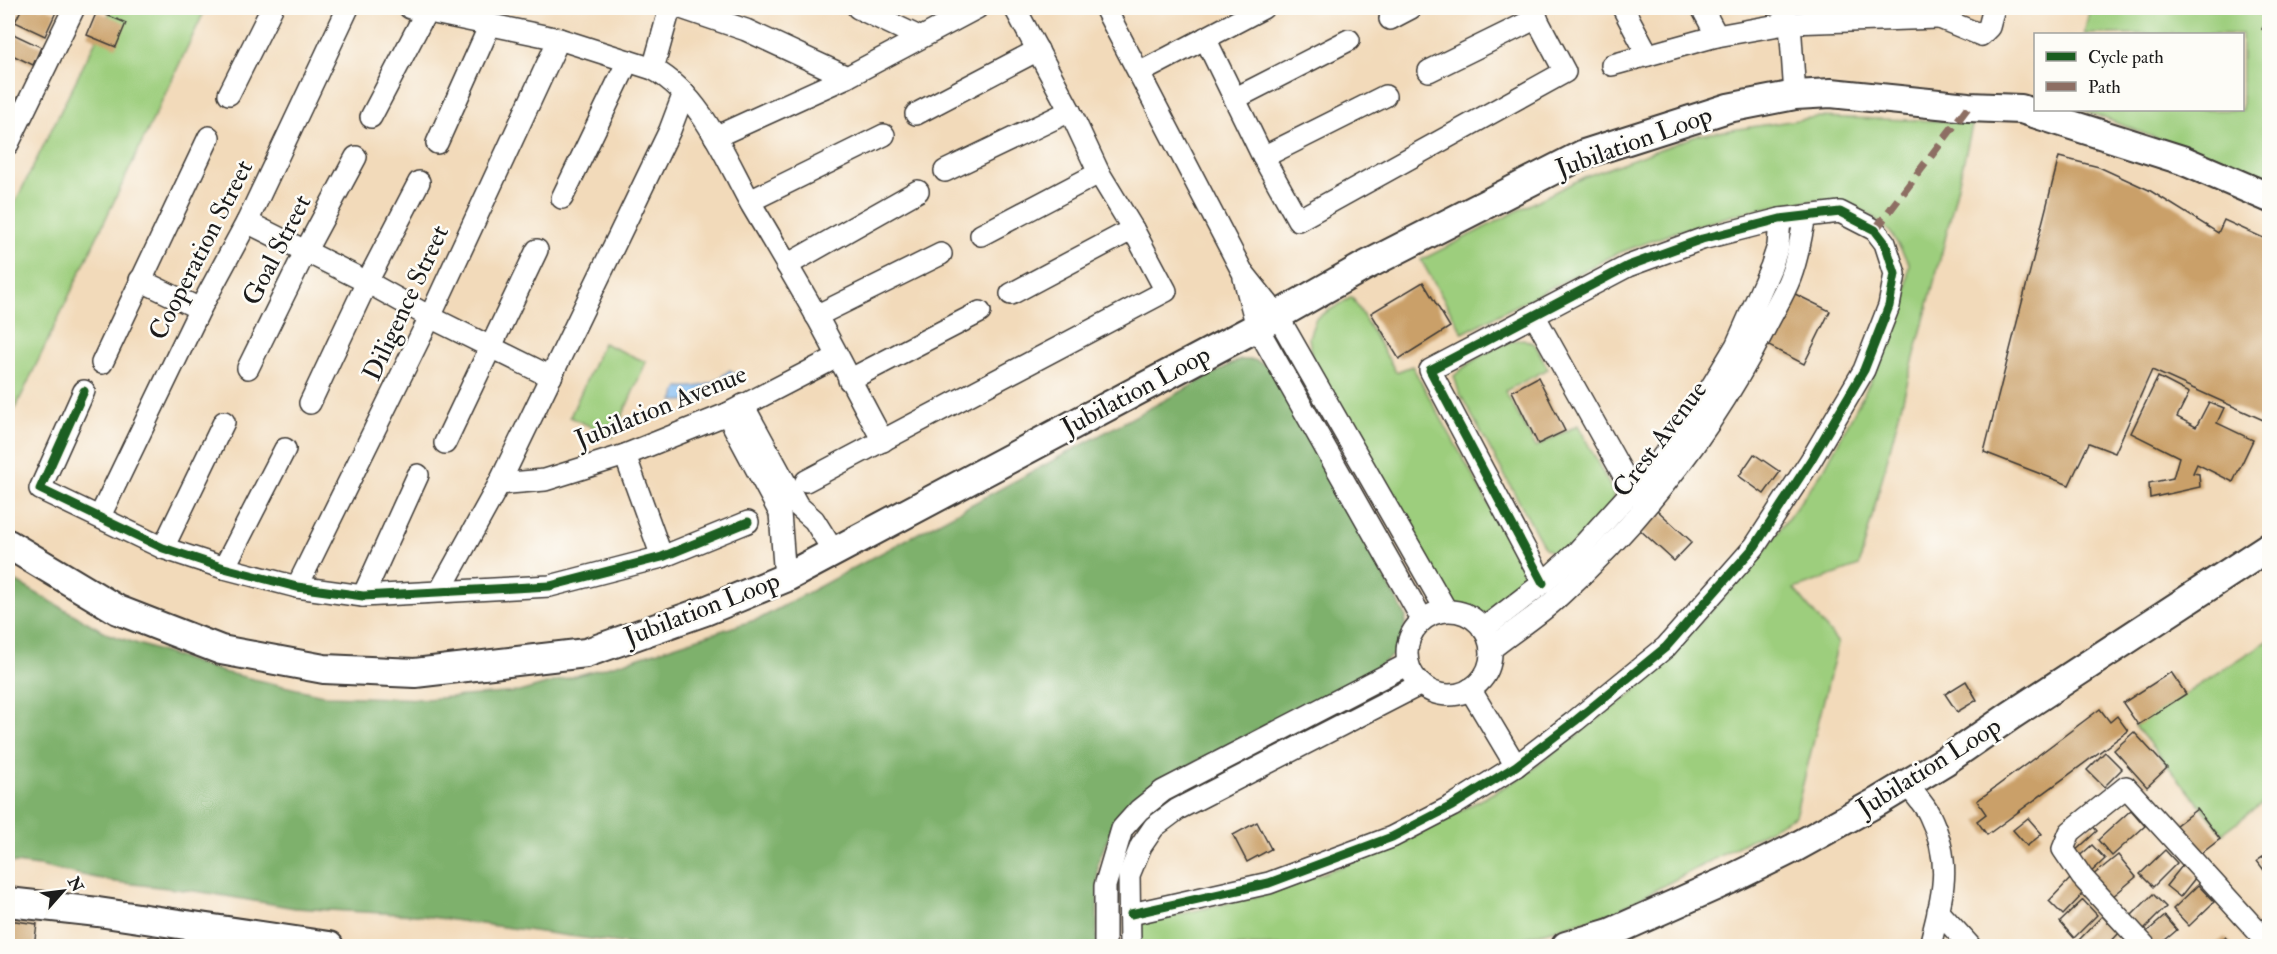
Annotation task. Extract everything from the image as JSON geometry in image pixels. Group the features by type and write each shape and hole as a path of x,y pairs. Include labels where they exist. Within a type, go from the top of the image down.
{"main road":[{"name":"Jubilation Loop","path":"8,544 118,610 221,650 324,669 415,673 586,653 705,611 785,578 1267,321 1363,267 1584,154 1728,108 1795,95 1831,93 1968,107 2021,108 2182,160 2270,198"},
{"name":"Jubilation Loop","path":"1566,946 1610,933 1733,878 1794,848 1907,784 2270,546"},
{"path":"8,902 98,912 329,946"}],"street":[{"path":"8,144 74,8"},
{"path":"229,94 272,8"},
{"name":"Cooperation Street","path":"100,516 200,309 247,222 348,8"},
{"path":"653,69 670,8"},
{"path":"681,8 746,30 847,77"},
{"path":"858,8 919,37"},
{"path":"715,137 847,77 977,8"},
{"path":"806,481 1166,291 1133,229 1099,173 1070,111 1015,8"},
{"path":"1107,8 1422,619"},
{"path":"1139,73 1263,8"},
{"path":"1390,19 1411,8"},
{"path":"1623,8 1648,56"},
{"path":"1702,8 1717,36"},
{"path":"1914,8 1981,35 1989,27 1994,8"},
{"path":"371,117 418,10 559,39 653,69 667,76 684,93 715,137 816,316 883,441"},
{"path":"1205,38 1263,157 1298,220 1565,72 1534,13 1429,72"},
{"path":"1612,65 1786,15 1938,18"},
{"path":"1786,15 1795,95"},
{"path":"437,143 490,25"},
{"name":"Diligence Street","path":"297,587 430,317 559,39"},
{"path":"1236,98 1349,40"},
{"path":"916,114 1038,50"},
{"path":"562,198 628,61"},
{"path":"440,591 499,484 670,130 684,93"},
{"path":"1263,157 1385,96"},
{"path":"945,171 1070,111"},
{"path":"750,201 884,135"},
{"path":"102,363 209,137"},
{"name":"Goal Street","path":"248,368 306,250 356,157"},
{"path":"981,235 1099,173"},
{"path":"310,403 367,282 419,182"},
{"path":"787,265 918,190"},
{"path":"1131,914 1269,883 1392,837 1452,806 1516,766 1575,722 1666,647 1748,554 1810,460 1864,370 1889,306 1895,274 1885,243 1875,230 1840,212 1780,219 1702,239 1628,266 1430,370 1543,583"},
{"name":"Crest Avenue","path":"1484,628 1543,583 1640,497 1715,417 1751,355 1790,278 1805,216"},
{"name":"Crest Avenue","path":"1491,649 1554,600 1587,569 1640,497 1661,459 1700,406 1736,346 1771,267 1778,246 1780,219"},
{"path":"247,222 306,250 430,317 551,376"},
{"path":"1011,294 1133,229"},
{"path":"445,443 493,347 537,250"},
{"path":"816,316 941,254"},
{"path":"140,280 200,309"},
{"path":"849,380 980,312"},
{"path":"1534,315 1640,497"},
{"path":"1267,321 1446,610"},
{"name":"Jubilation Avenue","path":"499,484 545,480 625,455 735,410 837,357"},
{"path":"84,391 40,489 163,548 224,568 297,587 363,596 550,586 662,556 748,522"},
{"path":"735,410 789,509 785,578"},
{"path":"163,548 224,422"},
{"path":"224,568 285,449"},
{"path":"625,455 662,556"},
{"path":"363,596 418,475"},
{"path":"789,509 814,520 834,552"},
{"path":"1446,610 1460,612 1473,618 1484,628 1491,649 1490,661 1480,681 1470,689 1458,694 1445,695 1432,692 1421,684 1413,675 1406,652 1408,640 1422,619 1446,610"},
{"path":"1105,946 1105,886 1122,830 1139,810 1163,791 1408,664"},
{"path":"1130,946 1129,875 1141,846 1154,827 1178,809 1421,684"},
{"path":"1470,689 1516,766"},
{"path":"1907,784 1928,813 1945,856 1943,894 1930,946"},
{"path":"2145,946 2082,878 2064,849 2070,832 2126,787 2270,945"},
{"path":"1938,911 1970,946"}],"green space":[{"path":"112,8 206,8 8,424 8,217"},
{"path":"2090,8 2269,8 2269,182 2086,111 2244,111 2244,33 2084,33"},
{"path":"1817,117 1973,122 1944,244 1859,566 1794,589 1838,643 1795,816 1612,913 1495,946 1139,946 1137,924 1267,894 1398,845 1522,777 1636,690 1755,564 1824,469 1879,365 1905,304 1909,263 1891,233 1871,215 1849,204 1815,200 1752,210 1681,230 1616,254 1463,333 1421,260 1584,177 1699,135"},
{"path":"1352,297 1396,372 1412,366 1525,570 1527,582 1485,615 1448,604 1312,361 1309,337 1316,318"},
{"path":"1523,339 1535,344 1548,369 1505,391 1536,447 1578,425 1613,492 1614,505 1564,553 1553,553 1544,547 1459,392 1454,376 1487,353"},
{"path":"603,343 646,362 613,437 570,417"},
{"path":"1239,360 1254,360 1272,368 1406,617 1402,638 1392,656 1369,673 1161,780 1119,812 1098,862 1097,946 642,946 416,915 295,908 202,892 116,882 8,862 8,577 108,634 223,672 327,696 425,699 519,692 624,662 761,618"},
{"path":"2269,640 2269,798 2223,833 2135,726"}],"water":[{"path":"730,370 742,380 724,392 702,400 673,401 679,387 707,384"}],"building":[{"path":"22,8 45,8 56,12 45,36 15,22"},
{"path":"97,11 126,23 116,47 87,35"},
{"path":"2270,16 2270,35 2262,29"},
{"path":"9,32 41,47 33,65 8,53"},
{"path":"8,97 16,101 8,121"},
{"path":"2059,157 2099,167 2149,190 2218,233 2224,220 2270,241 2270,423 2152,370 2115,453 2089,443 2069,485 1984,452"},
{"path":"1423,282 1450,327 1399,359 1371,313"},
{"path":"1791,292 1830,311 1804,364 1765,344"},
{"path":"1538,377 1565,431 1538,444 1512,391"},
{"path":"2158,377 2189,393 2177,417 2196,427 2209,402 2224,408 2217,423 2253,440 2233,482 2197,464 2193,473 2199,474 2200,487 2150,498 2149,483 2173,478 2179,457 2131,433"},
{"path":"1754,454 1780,472 1764,494 1739,476"},
{"path":"1657,510 1692,542 1674,561 1639,529"},
{"path":"2171,672 2186,694 2138,725 2123,703"},
{"path":"1966,681 1977,700 1957,712 1945,694"},
{"path":"2100,709 2110,722 2117,716 2128,731 1987,835 1977,821 1986,814 1977,801"},
{"path":"2134,732 2167,768 2147,787 2114,750"},
{"path":"2105,752 2122,769 2104,787 2087,770"},
{"path":"2197,809 2220,839 2198,856 2175,826"},
{"path":"2131,810 2145,826 2112,856 2098,840"},
{"path":"2028,818 2042,834 2027,846 2013,830"},
{"path":"1257,822 1271,849 1247,862 1233,835"},
{"path":"2092,825 2097,831 2073,853 2068,846"},
{"path":"2092,845 2105,859 2088,875 2074,861"},
{"path":"2165,850 2177,863 2153,887 2140,874"},
{"path":"2270,852 2270,878 2257,861"},
{"path":"2118,855 2136,877 2106,902 2087,880"},
{"path":"2182,866 2196,877 2180,897 2166,886"},
{"path":"2071,878 2085,892 2063,915 2049,901"},
{"path":"2198,885 2214,902 2189,926 2173,909"},
{"path":"2153,894 2166,907 2142,931 2129,918"},
{"path":"2083,900 2097,915 2074,938 2060,922"},
{"path":"2102,916 2119,933 2107,946 2085,946 2079,940"},
{"path":"2165,916 2177,930 2158,946 2151,946 2142,936"},
{"path":"8,920 37,924 34,946 8,946"},
{"path":"149,937 180,941 179,946 148,946"},
{"path":"2225,937 2233,946 2212,946"}],"marked path":[{"path":"1875,230 1968,107"}],"cycle path":[{"path":"1131,914 1269,883 1392,837 1452,806 1516,766 1666,647 1755,546 1811,460 1864,370 1889,306 1895,274 1885,243 1875,230 1840,212 1780,219 1702,239 1628,266 1430,370 1543,583"},
{"path":"84,391 40,489 163,548 224,568 297,587 363,596 550,586 662,557 748,522"}]}
